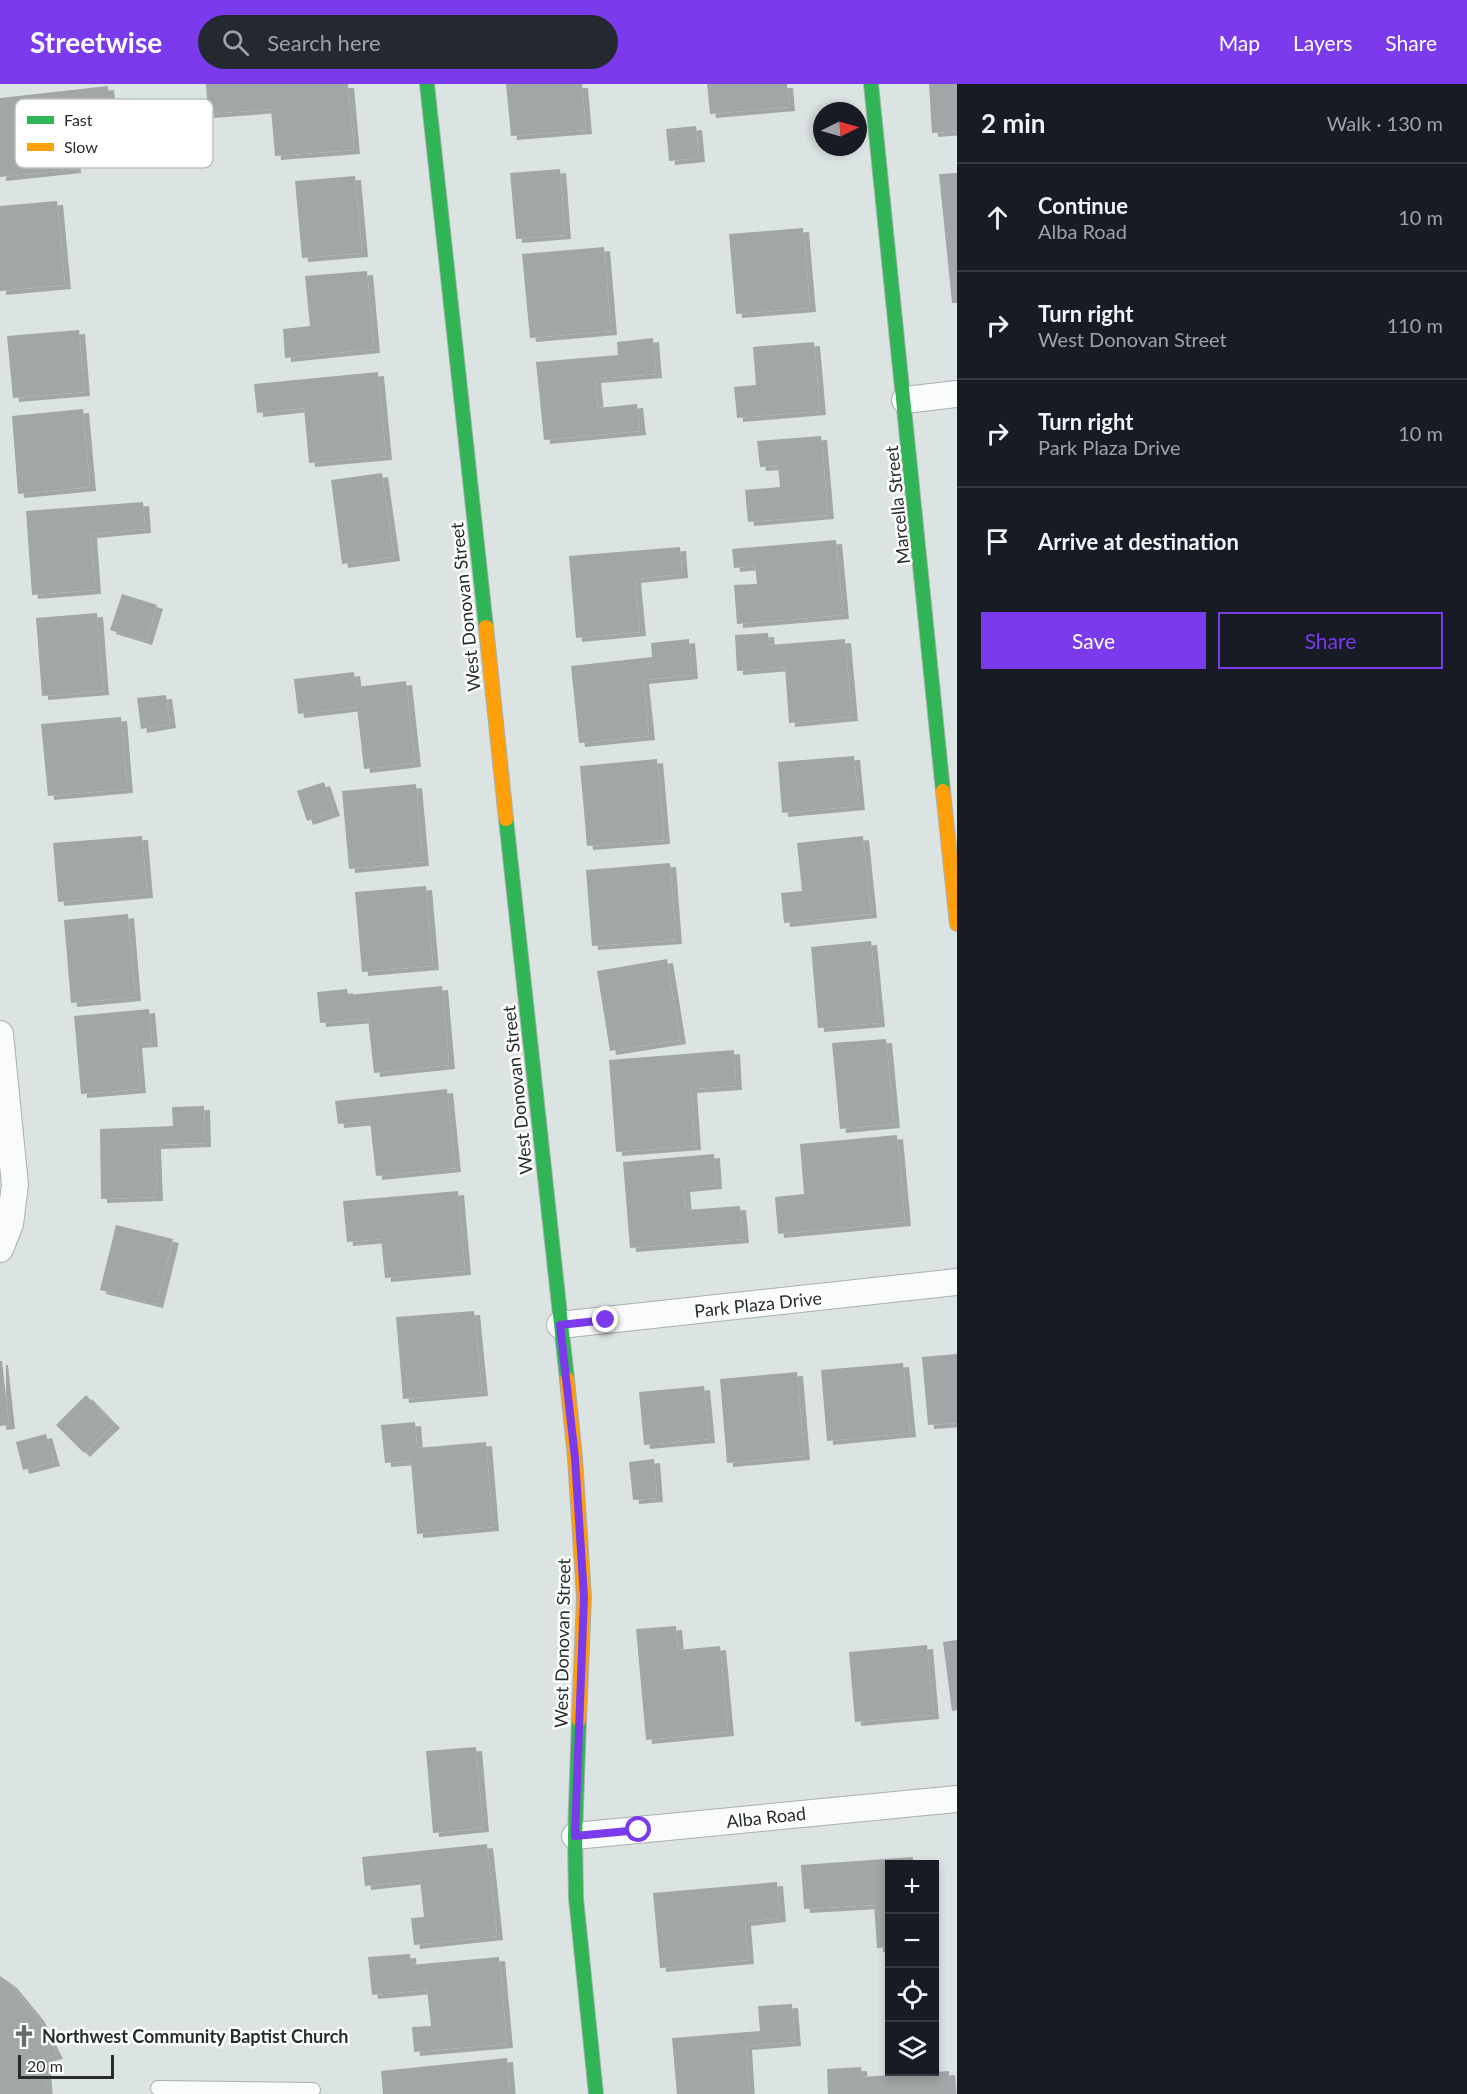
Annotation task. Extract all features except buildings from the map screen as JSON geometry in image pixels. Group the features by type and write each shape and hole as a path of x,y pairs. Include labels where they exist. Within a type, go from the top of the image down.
{"street":[{"name":"West Donovan Street","path":"427,84 575,1458 584,1597 575,1836 576,1898 596,2094"},
{"name":"Marcella Street","path":"871,84 953,848 957,924"},
{"path":"905,400 957,394"},
{"path":"0,1034 15,1185 10,1224 0,1249"},
{"name":"Park Plaza Drive","path":"560,1325 957,1282"},
{"name":"Alba Road","path":"575,1836 957,1799"}],"lane":[{"path":"158,2088 313,2090"}],"traffic: fast":[{"path":"427,84 486,627"},
{"path":"871,84 943,791"},
{"path":"506,819 567,1379"},
{"path":"579,1720 575,1836 576,1898 596,2094"}],"traffic: slow":[{"path":"486,627 506,819"},
{"path":"943,791 957,924"},
{"path":"567,1379 575,1458 584,1597 579,1720"}],"place":[{"name":"Northwest Community Baptist Church","path":"24,2036"}],"route":[{"path":"606,1320 560,1325 575,1458 584,1597 575,1836 639,1830"}]}
